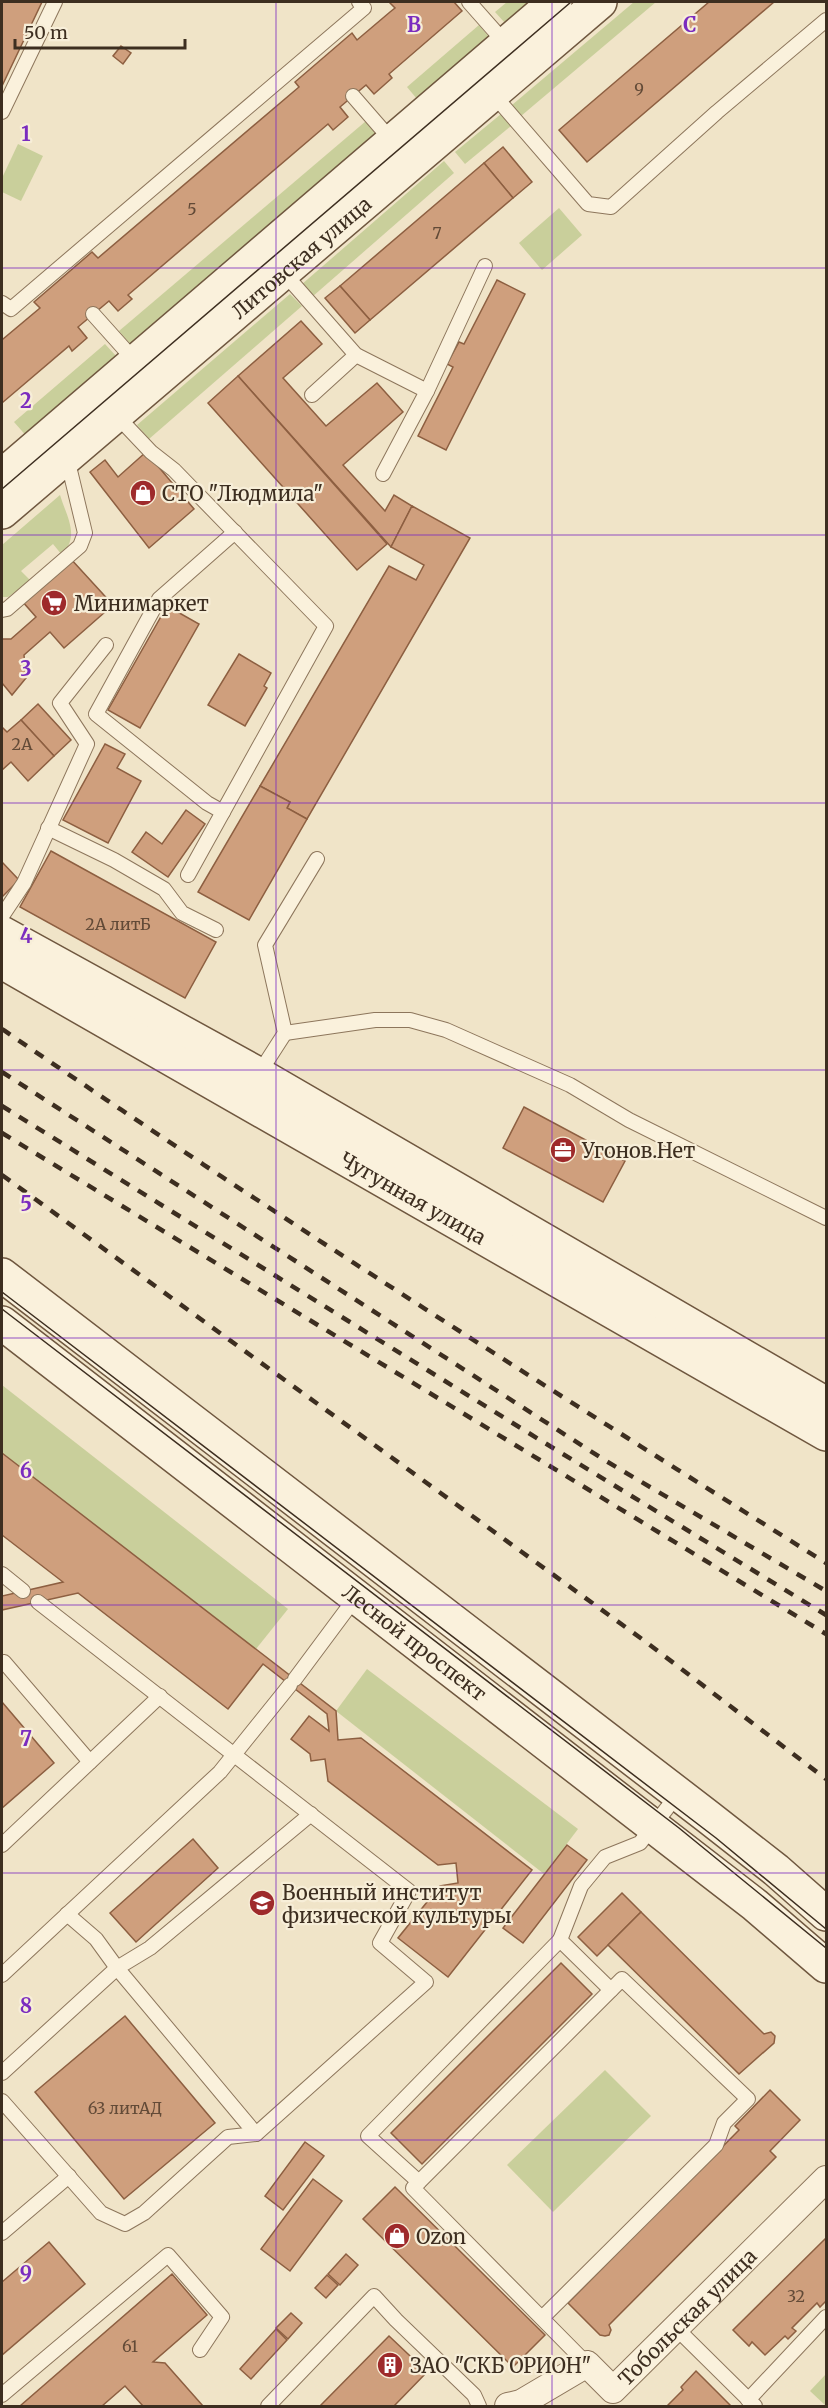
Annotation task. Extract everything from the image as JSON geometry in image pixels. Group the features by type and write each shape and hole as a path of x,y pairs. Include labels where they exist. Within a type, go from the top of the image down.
{"street":[{"name":"Литовская улица","path":"402,151 492,93 515,54 555,2"},
{"name":"Литовская улица","path":"6,490 515,54 600,2"},
{"name":"Литовская улица","path":"6,490 66,456 115,414 144,371"},
{"name":"Чугунная улица","path":"2,933 251,1087 826,1434"},
{"name":"Чугунная улица","path":"2,962 251,1087 826,1404"},
{"name":"Лесной проспект","path":"2,1275 678,1794 776,1870 826,1914"},
{"name":"Лесной проспект","path":"2,1323 755,1905 826,1966"},
{"path":"93,1393 115,1363"},
{"name":"Тобольская улица","path":"518,2405 587,2364 610,2398 676,2328 826,2180"}],"lane":[{"path":"2,112 30,39 55,2"},
{"path":"2,303 11,309 317,55 364,8 358,2"},
{"path":"469,2 515,54"},
{"path":"492,93 588,204 611,207 717,112 826,20"},
{"path":"353,96 402,151"},
{"path":"273,261 356,355 427,391"},
{"path":"383,474 427,391 485,266"},
{"path":"93,314 144,371"},
{"path":"312,395 356,355"},
{"path":"115,414 151,452 174,470 326,626 188,875"},
{"path":"2,610 7,609 80,546 86,533 66,456"},
{"path":"223,812 207,803 96,714 159,599 235,532"},
{"path":"2,916 24,883 87,744 60,703 106,645"},
{"path":"48,828 114,860 164,889 182,913 216,930"},
{"path":"251,1087 285,1033 265,945 317,859"},
{"path":"285,1033 375,1020 410,1020 446,1030 570,1084 629,1120 826,1218"},
{"path":"2,1574 23,1591"},
{"path":"2,1975 236,1755 356,1597"},
{"path":"2,2101 101,2213 125,2224 144,2213 228,2137 256,2134 426,1982 380,1943 409,1892 38,1602"},
{"path":"4,1662 90,1762"},
{"path":"2,1845 160,1696"},
{"path":"419,2182 368,2136 560,1940 581,1886 605,1857 640,1843 678,1794"},
{"path":"2,2073 117,1968 150,1948 311,1814"},
{"path":"67,1914 96,1939 117,1968 256,2134"},
{"path":"560,1940 611,1990"},
{"path":"542,2318 716,2145 724,2123 748,2099 622,1979 413,2188 587,2364"},
{"path":"2,2233 69,2176"},
{"path":"2,2395 168,2255 222,2317 200,2350"},
{"path":"268,2406 374,2296 474,2395 480,2406"},
{"path":"676,2328 752,2403 826,2317"}],"green space":[{"path":"507,2 531,2 505,23 495,12"},
{"path":"634,2 656,2 521,116 512,105"},
{"path":"479,25 489,37 417,99 407,87"},
{"path":"501,114 511,126 465,164 455,152"},
{"path":"366,121 377,134 130,344 119,331"},
{"path":"18,144 43,156 21,201 2,192 2,178"},
{"path":"444,161 454,173 312,297 301,285"},
{"path":"559,208 582,235 542,270 519,243"},
{"path":"290,294 302,306 149,439 137,425"},
{"path":"105,344 116,356 92,376 94,384 29,439 14,422"},
{"path":"60,495 71,533 67,548 62,555 53,544 21,571 31,581 8,597 2,597 2,545"},
{"path":"2,1385 288,1609 256,1649 2,1453"},
{"path":"367,1669 578,1829 544,1874 336,1711"},
{"path":"605,2070 651,2116 553,2212 507,2165"},
{"path":"826,2374 826,2406 810,2391"}],"building":[{"path":"2,2 42,2 2,86"},
{"path":"389,2 454,2 462,11 389,74 392,78 374,94 366,85 340,107 348,117 333,130 328,124 128,295 132,299 118,311 109,301 78,327 87,338 72,351 69,346 2,403 2,338 40,308 34,302 92,252 98,258 299,87 295,82 352,33 357,40 395,8"},
{"path":"709,2 774,2 587,162 559,130"},
{"path":"121,46 131,53 123,64 113,56"},
{"path":"503,147 532,182 513,198 484,163"},
{"path":"484,163 513,198 370,320 340,286"},
{"path":"497,280 525,294 446,450 418,436 453,367 447,364 459,342 464,344"},
{"path":"340,286 370,320 355,333 325,298"},
{"path":"301,321 322,344 283,378 326,426 377,383 403,412 343,465 385,511 394,495 412,506 391,547 238,376"},
{"path":"238,376 387,544 357,570 208,403"},
{"name":"СТО \"Людмила\"","path":"146,452 194,509 149,548 90,472 105,460 118,477"},
{"path":"412,506 470,538 307,819 287,808 290,802 260,786 389,566 416,580 424,565 391,547"},
{"path":"70,558 113,605 64,648 50,632 24,655 26,678 12,695 2,683 2,639 11,639 36,617 22,601"},
{"path":"167,606 199,624 140,728 108,710"},
{"path":"239,654 271,673 264,686 267,688 245,726 208,705"},
{"path":"38,704 71,740 54,756 21,720"},
{"path":"21,720 54,756 28,781 11,762 2,770 2,727 7,732"},
{"path":"105,744 125,754 117,768 141,781 108,843 63,820"},
{"path":"260,786 290,802 287,808 307,819 249,920 198,892"},
{"path":"186,810 205,824 168,877 132,852 146,832 162,844"},
{"path":"51,851 216,942 185,998 20,907"},
{"path":"2,862 19,880 2,897"},
{"path":"524,1107 625,1161 603,1202 503,1148"},
{"path":"2,1453 336,1711 338,1740 361,1738 532,1870 448,1977 398,1938 440,1886 458,1883 456,1863 438,1865 328,1781 325,1759 311,1761 310,1754 291,1739 309,1716 329,1731 327,1714 263,1664 228,1709 78,1593 2,1610 2,1596 63,1582 2,1535"},
{"path":"2,1702 54,1763 2,1808"},
{"path":"193,1839 218,1868 136,1942 110,1913"},
{"path":"567,1845 587,1860 523,1943 503,1928"},
{"path":"622,1893 641,1912 597,1956 578,1937"},
{"path":"641,1912 764,2034 771,2032 775,2036 774,2043 739,2074 608,1945"},
{"path":"561,1963 592,1994 422,2164 391,2133"},
{"path":"125,2016 215,2123 124,2199 35,2092"},
{"path":"770,2090 800,2120 770,2151 776,2157 609,2325 611,2330 609,2335 600,2335 568,2303 739,2130 735,2126"},
{"path":"305,2142 324,2156 283,2210 265,2196"},
{"path":"313,2179 342,2201 290,2271 261,2249"},
{"path":"395,2187 545,2335 513,2367 363,2219"},
{"path":"826,2238 826,2301 820,2307 817,2303 792,2328 796,2331 788,2339 785,2336 765,2355 752,2342 749,2346 733,2330"},
{"path":"49,2242 85,2284 2,2355 2,2282"},
{"path":"346,2254 358,2265 340,2285 328,2274"},
{"path":"172,2274 207,2315 153,2362 165,2363 203,2406 143,2406 125,2386 102,2406 20,2406"},
{"path":"327,2275 338,2285 326,2298 315,2288"},
{"path":"291,2313 302,2323 288,2339 276,2328"},
{"path":"276,2329 287,2340 251,2379 240,2369"},
{"name":"ЗАО \"СКБ ОРИОН\"","path":"389,2336 427,2372 394,2406 320,2406"},
{"path":"696,2371 731,2406 668,2405 683,2390 681,2387"}],"tram line":[{"path":"2,489 571,2"},
{"path":"2,1292 716,1838 826,1929"},
{"path":"2,1309 679,1828 826,1948"}],"railway":[{"path":"2,1029 308,1233 826,1563"},
{"path":"2,1072 606,1461 826,1591"},
{"path":"2,1106 826,1615"},
{"path":"2,1133 826,1634"},
{"path":"2,1175 646,1642 826,1779"}],"place":[{"name":"СТО \"Людмила\"","path":"143,493"},
{"name":"Минимаркет","path":"54,603"},
{"name":"Угонов.Нет","path":"563,1150"},
{"name":"Военный институт физической культуры","path":"262,1903"},
{"name":"Ozon","path":"397,2236"},
{"name":"ЗАО \"СКБ ОРИОН\"","path":"390,2365"}]}
